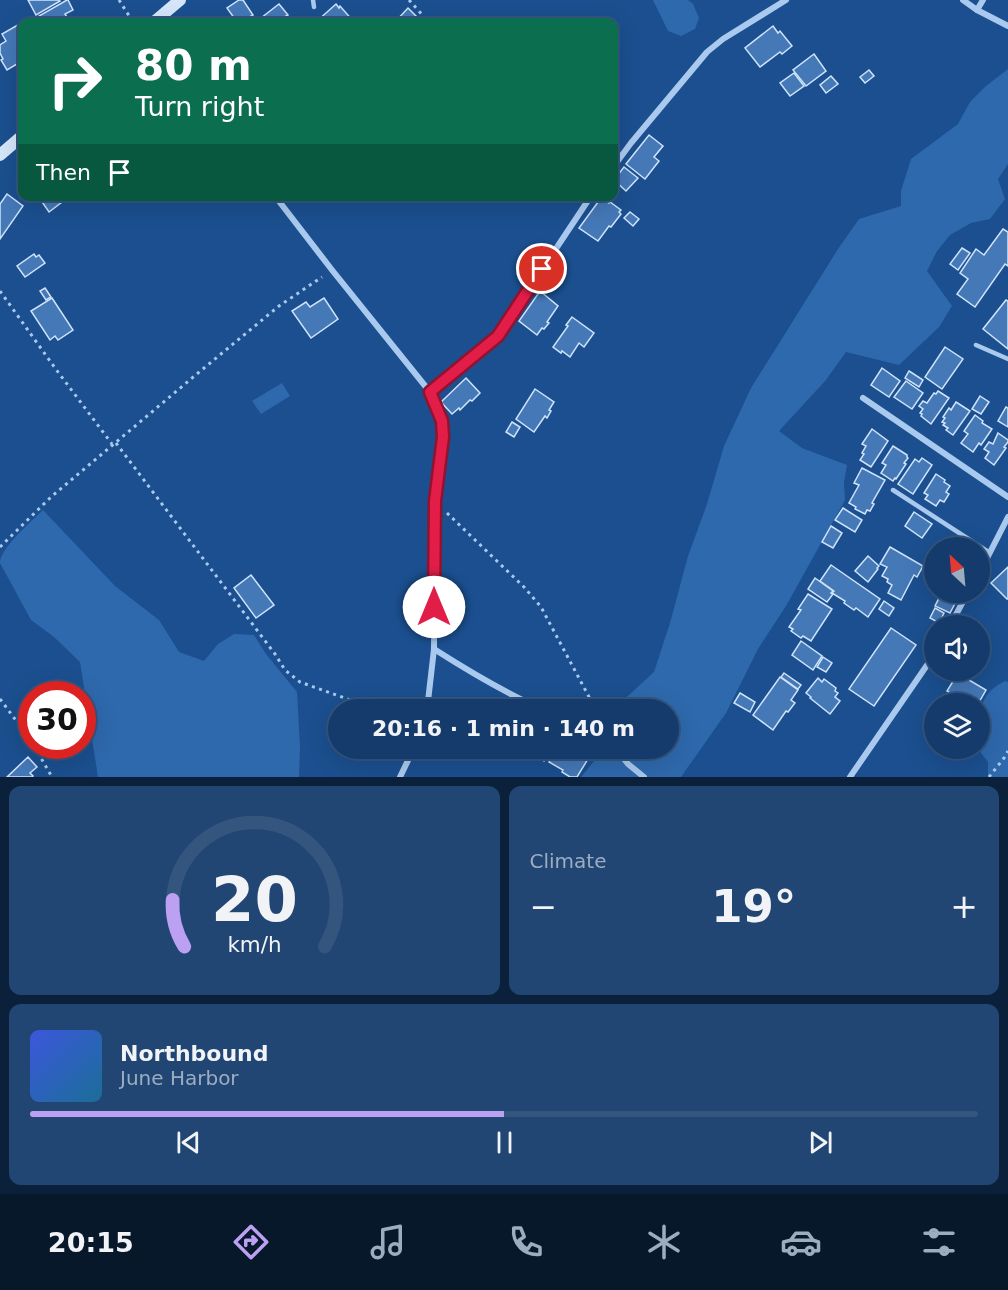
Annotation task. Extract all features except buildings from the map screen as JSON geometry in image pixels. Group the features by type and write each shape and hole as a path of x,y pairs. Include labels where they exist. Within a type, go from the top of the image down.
{"street":[{"path":"159,18 180,0"},
{"path":"618,161 707,52 723,39 786,0"},
{"path":"963,0 1008,26"},
{"path":"977,10 982,1"},
{"path":"0,155 18,139"},
{"path":"279,201 430,392 442,421 443,437 435,501 434,650 428,699"},
{"path":"430,392 498,336 588,201"},
{"path":"863,398 1008,497"},
{"path":"990,554 1008,517"},
{"path":"434,650 519,699"},
{"path":"850,777 924,670"},
{"path":"400,777 409,759"},
{"path":"624,759 644,777"}],"lane":[{"path":"314,0 314,7"},
{"path":"976,345 1008,359"},
{"path":"893,490 964,537"}],"path":[{"path":"119,0 130,18"},
{"path":"409,0 425,18"},
{"path":"0,547 51,497 198,373 279,306 332,270"},
{"path":"0,291 285,670 300,682 347,699"},
{"path":"435,501 542,607 590,699"},
{"path":"0,699 18,724"},
{"path":"989,777 1008,751"},
{"path":"42,759 52,777"}],"shaded area":[{"path":"653,0 688,0 693,4 699,18 695,29 681,36 668,31"},
{"path":"1008,69 1008,164 998,179 1005,199 990,219 971,223 950,235 937,251 927,271 952,306 939,327 899,365 846,352 826,380 779,431 802,448 847,465 844,482 845,500 786,606 758,649 726,713 681,777 581,777 596,759 679,759 679,699 625,699 654,672 688,556 707,504 724,446 751,388 859,219 901,206 901,191 911,159 958,124 970,102"},
{"path":"282,383 290,396 261,414 252,401"},
{"path":"43,510 115,586 159,620 179,652 204,661 218,644 234,634 254,635 266,654 297,692 299,777 98,777 95,759 96,681 83,681 80,662 54,637 31,620 0,563 5,550"},
{"path":"1005,681 1008,682 1008,777 988,777 988,762 986,759 990,759 989,693"}],"route":[{"path":"434,607 435,501 443,437 442,421 430,392 498,336 542,269"}]}
